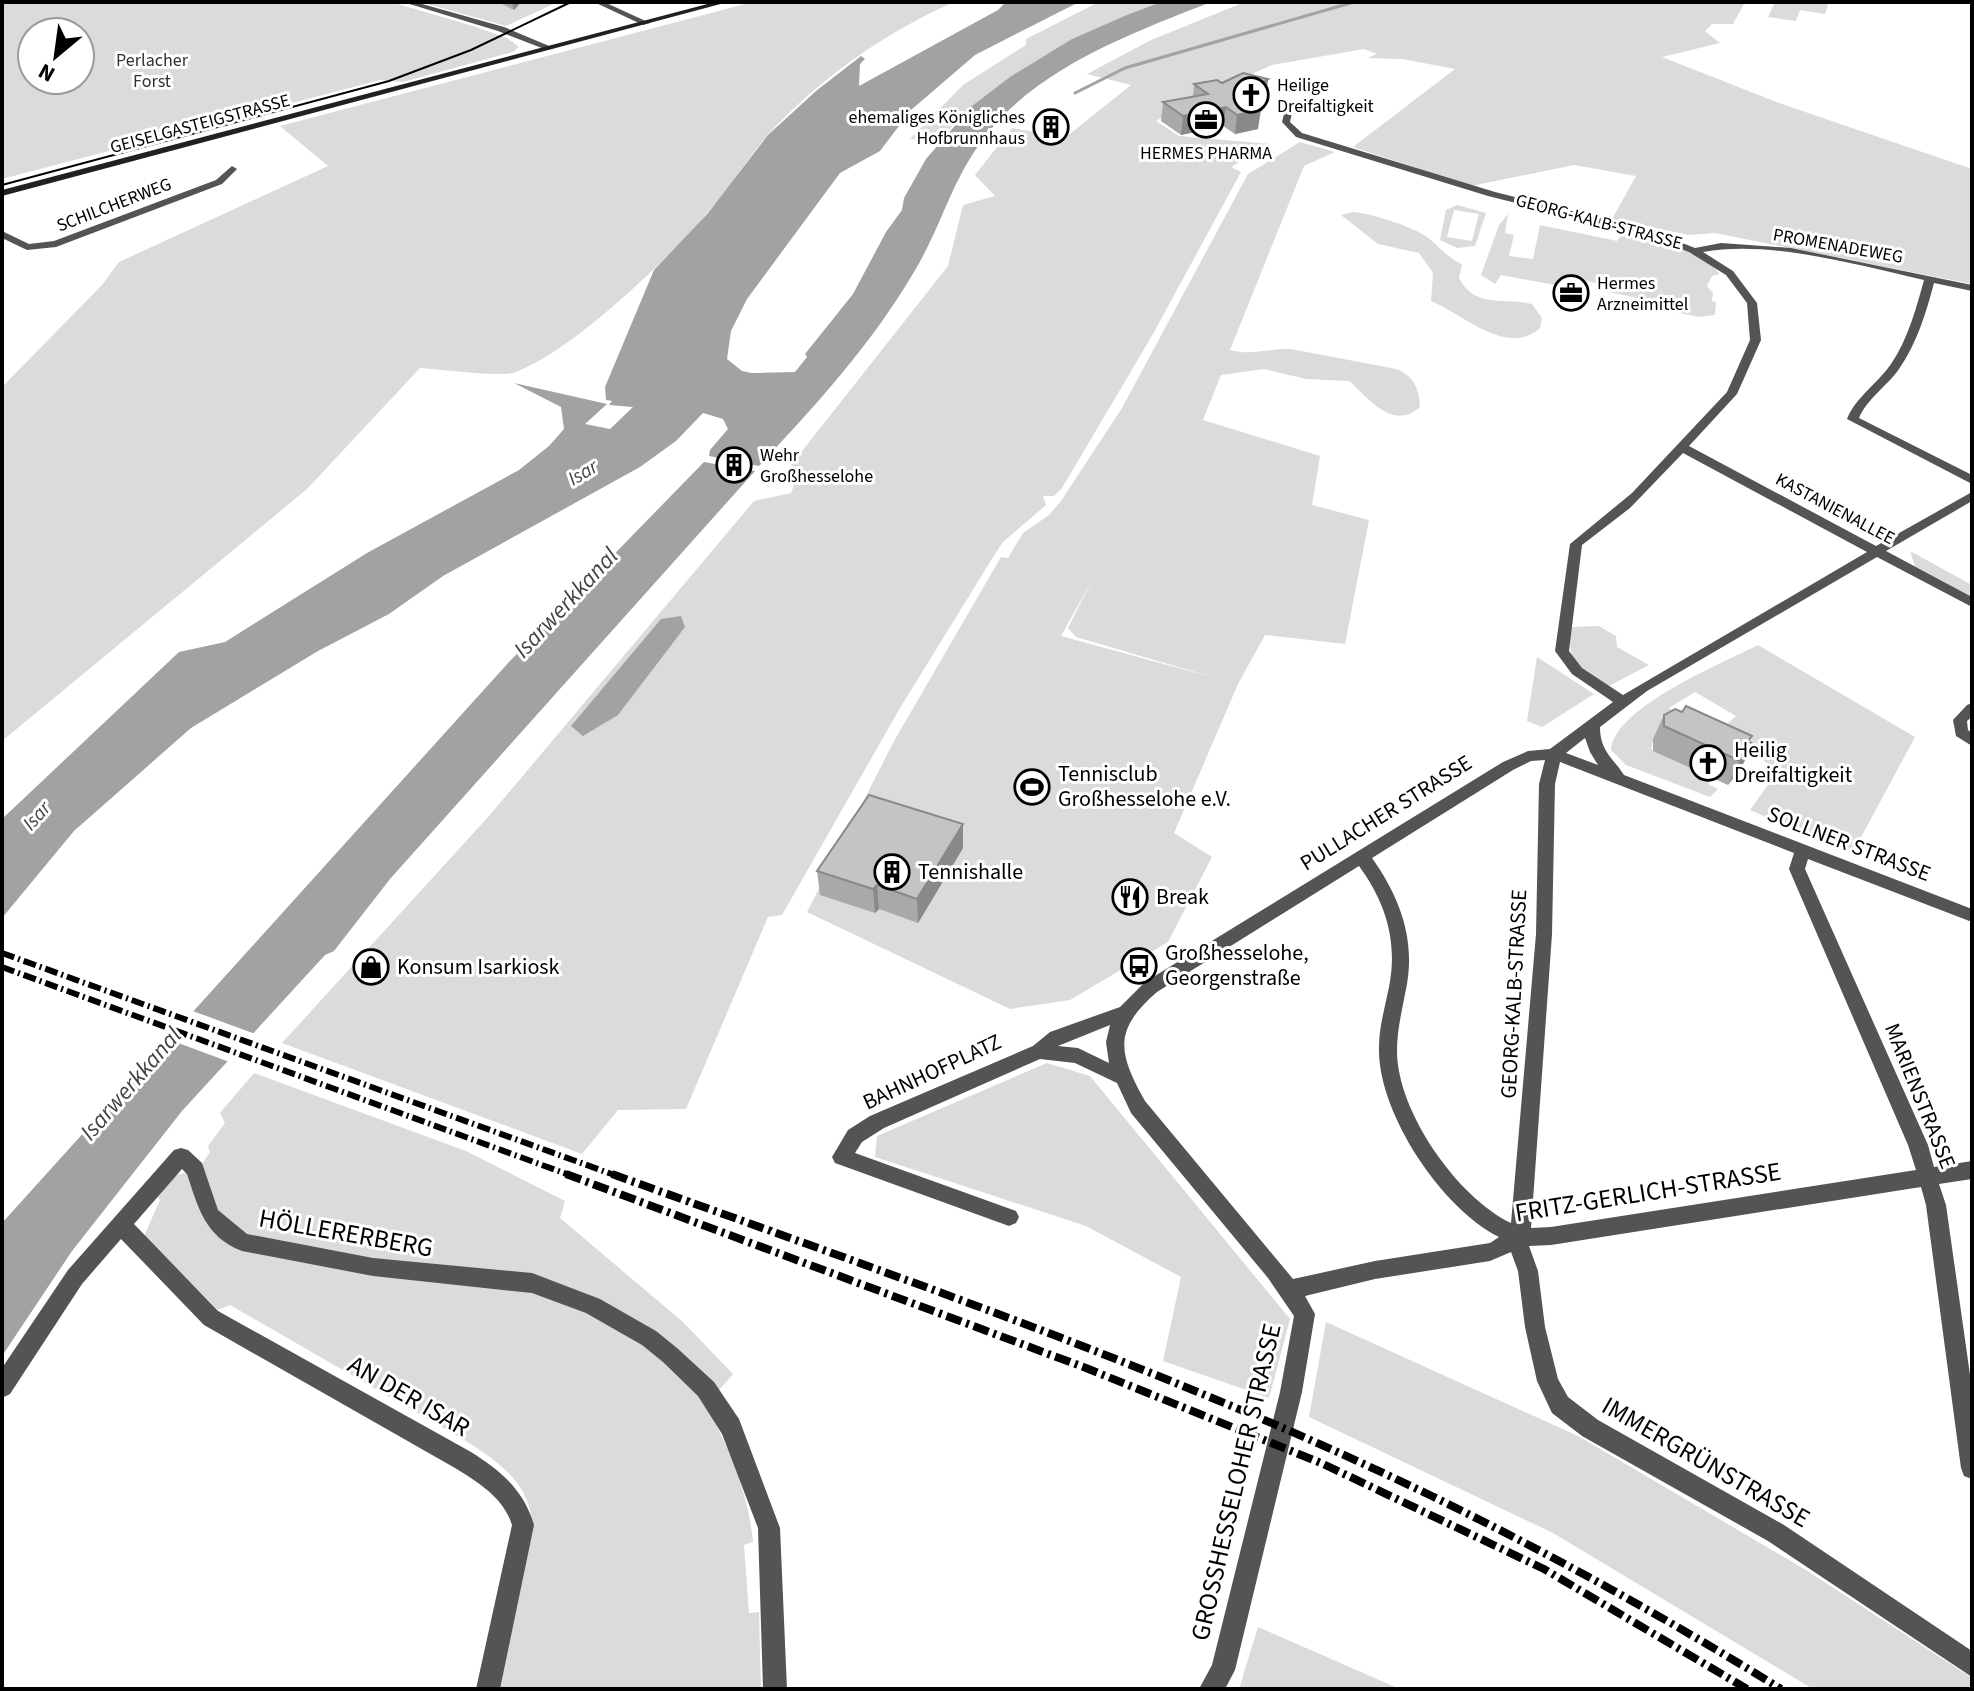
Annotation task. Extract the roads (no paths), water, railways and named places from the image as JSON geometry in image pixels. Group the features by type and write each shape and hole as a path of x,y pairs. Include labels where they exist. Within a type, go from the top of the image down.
{"main road":[{"name":"GEISELGASTEIGSTRASSE","path":"2,193 724,2"}],"street":[{"path":"407,2 501,29 550,48"},
{"path":"598,2 646,23"},
{"name":"GEORG-KALB-STRASSE","path":"1289,108 1286,122 1299,135 1510,199 1661,236 1698,250 1727,270 1740,286 1753,311 1756,332 1751,357 1735,389 1615,515 1585,534 1576,544 1562,651 1577,671 1622,701"},
{"name":"SCHILCHERWEG","path":"2,234 27,247 56,244 219,182 232,169"},
{"name":"PROMENADEWEG","path":"1698,250 1720,244 1780,250 1972,288"},
{"path":"1930,279 1905,354 1895,372 1856,411 1853,419 1972,480"},
{"name":"KASTANIENALLEE","path":"1682,447 1972,603"},
{"name":"PULLACHER STRASSE","path":"1122,1013 1151,987 1508,766 1528,756 1554,754 1622,701 1972,496"},
{"path":"1972,708 1960,720 1961,732 1972,741"},
{"name":"SOLLNER STRASSE","path":"1593,723 1591,738 1595,753 1621,779"},
{"name":"GEORG-KALB-STRASSE","path":"1515,1235 1525,1216 1544,934 1547,784 1554,754"},
{"name":"SOLLNER STRASSE","path":"1554,754 1972,916"},
{"name":"MARIENSTRASSE","path":"1803,850 1797,869 1918,1145 1936,1205 1972,1468"},
{"path":"1362,857 1386,892 1399,934 1401,964 1387,1039 1394,1091 1430,1157 1459,1194 1485,1218 1515,1235"},
{"path":"1122,1013 1114,1045 1120,1077 1138,1107 1289,1290"},
{"name":"BAHNHOFPLATZ","path":"1009,1217 842,1157 855,1136 877,1122 1039,1051 1056,1037 1122,1013"},
{"path":"1039,1051 1078,1056 1120,1077"},
{"name":"HÖLLERERBERG","path":"122,1226 188,1163 210,1215 242,1242 373,1267 532,1283 593,1306 649,1338 706,1389 731,1427 769,1528 775,1689"},
{"name":"FRITZ-GERLICH-STRASSE","path":"1289,1290 1375,1270 1490,1252 1503,1247 1515,1235 1551,1236 1972,1170"},
{"path":"2,1387 75,1277 122,1226"},
{"name":"AN DER ISAR","path":"122,1226 211,1318 492,1477 506,1493 521,1516 523,1525 488,1689"},
{"name":"IMMERGRÜNSTRASSE","path":"1515,1235 1528,1271 1535,1327 1548,1381 1560,1405 1590,1428 1776,1533 1972,1665"},
{"name":"GROSSHESSELOHER STRASSE","path":"1211,1689 1223,1670 1291,1392 1305,1314 1289,1290"}],"water":[{"name":"Isar","path":"1006,2 1079,2 975,55 911,110 880,151 840,173 747,299 731,331 727,359 742,371 795,372 807,357 805,354 853,294 886,232 902,210 904,198 926,159 972,106 1010,77 1072,39 1127,15 1161,2 1211,2 1075,62 1049,78 1004,115 973,153 926,251 880,325 822,397 759,466 709,456 710,450 728,429 723,419 703,413 676,441 640,467 443,576 389,614 318,651 191,728 74,831 2,918 2,819 179,652 225,642 367,553 519,470 549,446 564,429 561,407 514,383 607,404 585,424 610,429 633,407 609,405 612,401 606,400 605,387 654,270 708,213 768,135 816,91 861,56 865,59 860,64 859,86 998,10"},
{"name":"Isarwerkkanal","path":"704,462 755,471 390,879 334,951 325,955 182,1111 72,1251 2,1356 2,1223 509,662"},
{"path":"681,616 685,627 618,715 583,736 571,726 661,619"}],"waterway":[{"path":"1075,93 1125,68 1354,2"}],"tram line":[{"path":"2,185 389,81 471,50 571,2"}],"railway":[{"path":"2,953 617,1176"},
{"path":"2,967 572,1176"},
{"path":"566,1174 1086,1368 1321,1463 1544,1569 1747,1689"},
{"path":"612,1174 1137,1367 1343,1454 1573,1568 1781,1689"}],"place":[{"name":"Heilige Dreifaltigkeit","path":"1251,95"},
{"name":"HERMES PHARMA","path":"1206,120"},
{"name":"ehemaliges Königliches Hofbrunnhaus","path":"1051,127"},
{"name":"Hermes Arzneimittel","path":"1571,293"},
{"name":"Wehr Großhesselohe","path":"734,465"},
{"name":"Heilig Dreifaltigkeit","path":"1708,763"},
{"name":"Tennisclub Großhesselohe e.V.","path":"1032,787"},
{"name":"Tennishalle","path":"892,872"},
{"name":"Break","path":"1130,897"},
{"name":"Großhesselohe, Georgenstraße","path":"1139,966"},
{"name":"Konsum Isarkiosk","path":"371,967"}],"park label":[{"name":"Perlacher Forst","path":"152,70"}]}
